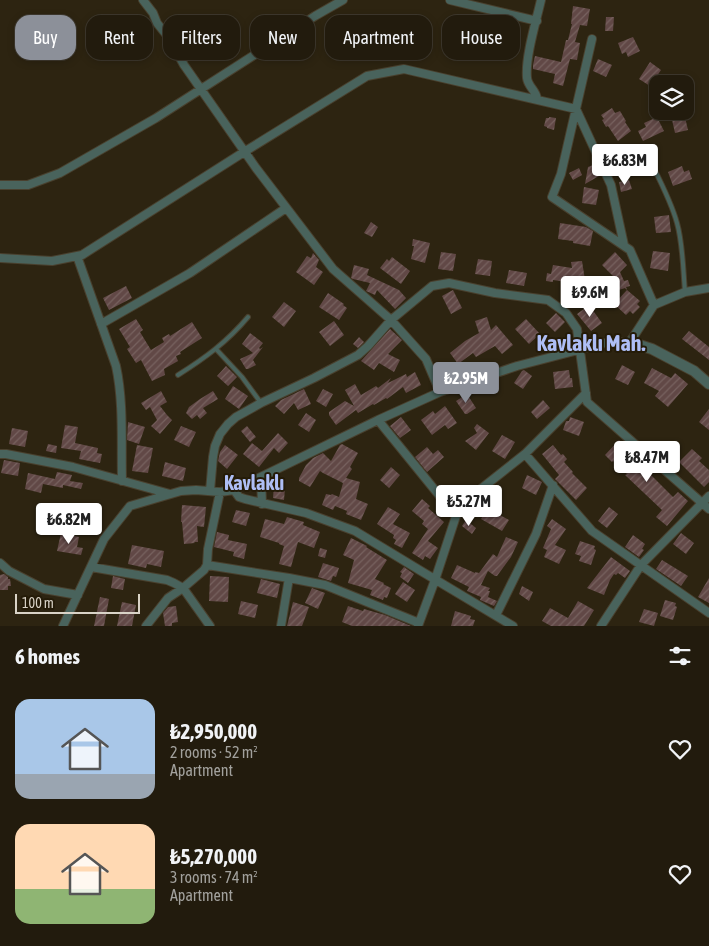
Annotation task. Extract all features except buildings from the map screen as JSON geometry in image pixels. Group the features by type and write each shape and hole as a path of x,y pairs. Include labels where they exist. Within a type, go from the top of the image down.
{"street":[{"path":"143,0 153,13 157,23 184,65 202,88 244,152 286,208 333,269 391,320 426,359 440,392"},
{"path":"0,185 28,185 60,173 156,118 343,0"},
{"path":"450,0 537,21"},
{"path":"536,99 536,93 528,83 527,76 529,53 542,0"},
{"path":"592,39 561,174 552,197 630,250 654,305"},
{"path":"0,258 52,261 82,255 367,76 404,69 576,108"},
{"path":"576,108 612,185 624,245"},
{"path":"100,324 190,273 286,208"},
{"path":"76,256 120,382 122,481"},
{"path":"210,491 212,457 215,446 220,434 236,417 358,355 391,320 432,286 449,283 495,293 548,300 566,313 577,329 587,402 709,509"},
{"path":"630,342 654,305 685,292 709,288"},
{"path":"63,626 104,539 130,506 181,491 220,492 234,490 440,392 517,366 609,342 630,342 652,349 694,371 709,384"},
{"path":"207,565 325,585 419,625 456,516 472,496 525,454 586,393"},
{"path":"378,420 456,516"},
{"path":"0,454 73,467 170,494"},
{"path":"525,454 592,531 709,613"},
{"path":"261,476 262,504"},
{"path":"496,615 536,534 553,485"},
{"path":"234,490 245,499 306,513 355,531 496,615 505,623 513,626"},
{"path":"146,626 168,598 183,588 204,570 207,565 220,492"},
{"path":"601,626 641,566 709,496"},
{"path":"0,564 9,571 44,589 78,595"},
{"path":"91,567 167,580 174,583 183,588 210,626"},
{"path":"281,626 289,578"}],"lane":[{"path":"644,148 673,210 679,233 685,292"},
{"path":"178,375 227,340 248,317"},
{"path":"216,349 242,377 261,403"}],"district":[{"name":"Kavlaklı Mah.","path":"591,343"},
{"name":"Kavlaklı","path":"254,483"}]}
